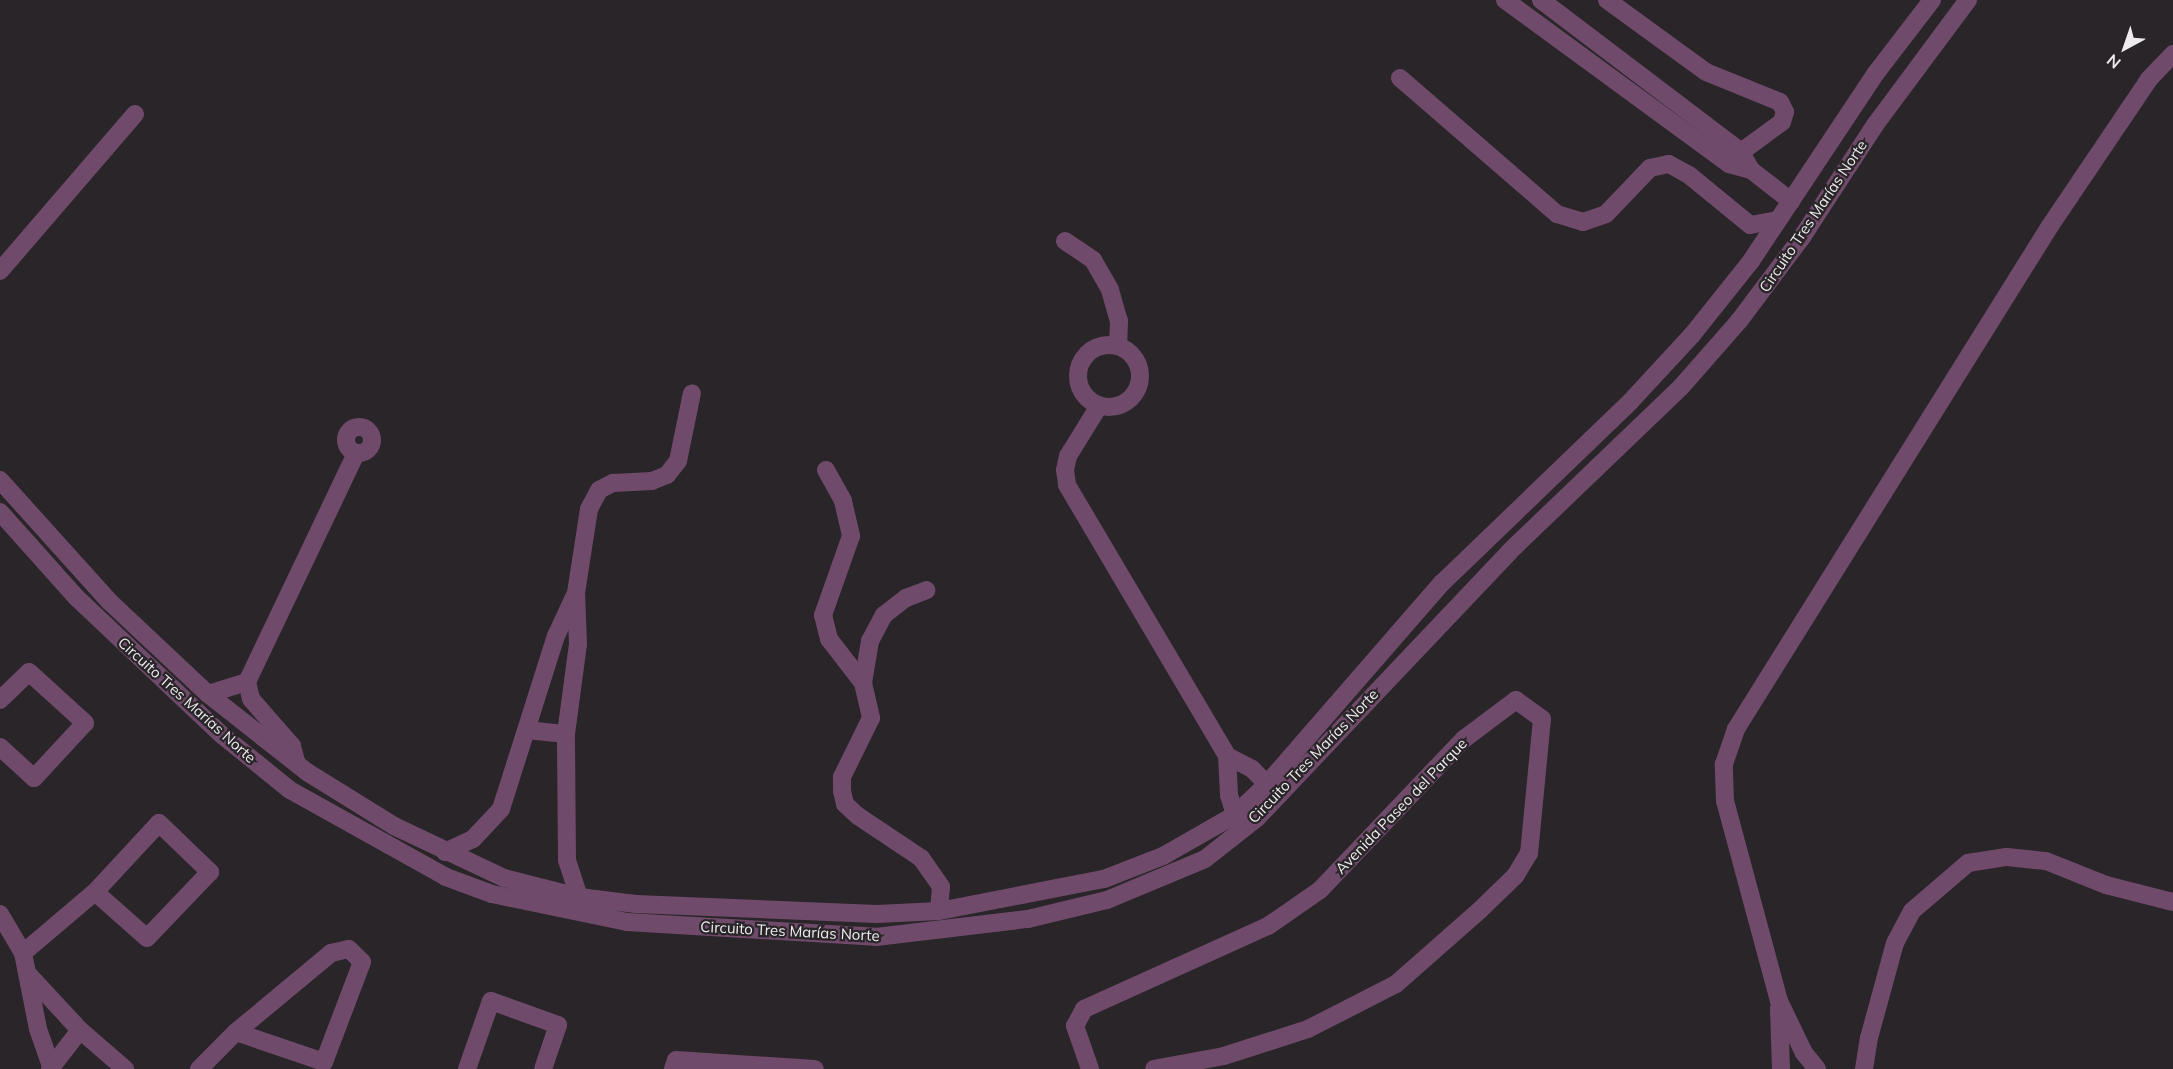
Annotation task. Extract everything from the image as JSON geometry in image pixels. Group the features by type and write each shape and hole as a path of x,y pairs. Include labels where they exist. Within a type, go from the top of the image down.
{"street":[{"path":"1506,0 1729,164 1751,170 1791,201"},
{"path":"1541,0 1742,152 1751,170"},
{"path":"1607,0 1706,72 1780,102 1785,112 1782,122 1742,152"},
{"name":"Circuito Tres Marías Norte","path":"0,480 110,602 208,694 302,768 394,826 504,878 579,897 636,904 877,914 939,911 1104,879 1163,856 1235,815 1267,784 1442,583 1630,402 1692,335 1751,261 1876,73 1932,0"},
{"name":"Circuito Tres Marías Norte","path":"0,512 85,605 222,735 290,790 446,877 554,910 627,922 876,937 1028,919 1107,900 1205,859 1257,818 1411,652 1682,387 1732,330 1802,237 1875,125 1968,0"},
{"path":"1817,1069 1804,1053 1779,1001 1725,801 1724,764 1736,729 2050,226 2149,79 2173,54"},
{"path":"1400,78 1557,214 1584,222 1606,214 1650,168 1669,164 1689,175 1750,225 1751,261"},
{"path":"0,271 135,114"},
{"path":"1750,225 1778,220"},
{"path":"1065,241 1093,260 1110,290 1119,321 1118,345"},
{"path":"1118,345 1138,360 1140,386 1124,405 1099,406 1081,391 1078,366 1094,347 1118,345"},
{"path":"579,897 567,860 566,734 578,644 576,593 589,509 599,490 613,483 652,481 668,475 678,461 692,393"},
{"path":"1099,406 1068,456 1065,470 1068,485 1227,756 1228,795 1235,815"},
{"path":"290,790 302,768 292,746 251,699 247,682 356,453"},
{"path":"826,470 843,501 850,536 823,615 829,639 863,682"},
{"path":"927,590 906,598 884,615 870,641 863,682 871,718 842,777 845,804 921,858 941,887 939,911"},
{"path":"445,852 473,839 501,809 556,636 576,593"},
{"path":"0,700 29,672 85,723 34,778 2,752"},
{"path":"208,694 247,682"},
{"name":"Avenida Paseo del Parque","path":"1090,1069 1075,1026 1084,1009 1268,926 1320,890 1464,739 1516,700 1542,720 1529,853 1515,876 1396,984 1308,1029 1224,1056 1154,1069"},
{"path":"527,730 566,734"},
{"path":"1227,756 1252,769 1267,784"},
{"path":"23,953 96,892 159,823 210,872 147,938 96,892"},
{"path":"1864,1069 1869,1038 1895,943 1911,911 1968,863 2007,857 2046,861 2106,885 2173,902"},
{"path":"0,914 23,953 38,1029 51,1068"},
{"path":"876,937 877,914"},
{"path":"199,1069 236,1032 331,953 349,949 362,962 324,1062 236,1032"},
{"path":"29,975 80,1030 125,1069"},
{"path":"467,1069 491,1001 558,1025 543,1069"},
{"path":"1779,1001 1781,1069"},
{"path":"51,1068 80,1030"},
{"name":"Avenida Paseo del Parque","path":"1205,1069 1224,1056"},
{"path":"673,1069 676,1060 815,1069"}]}
